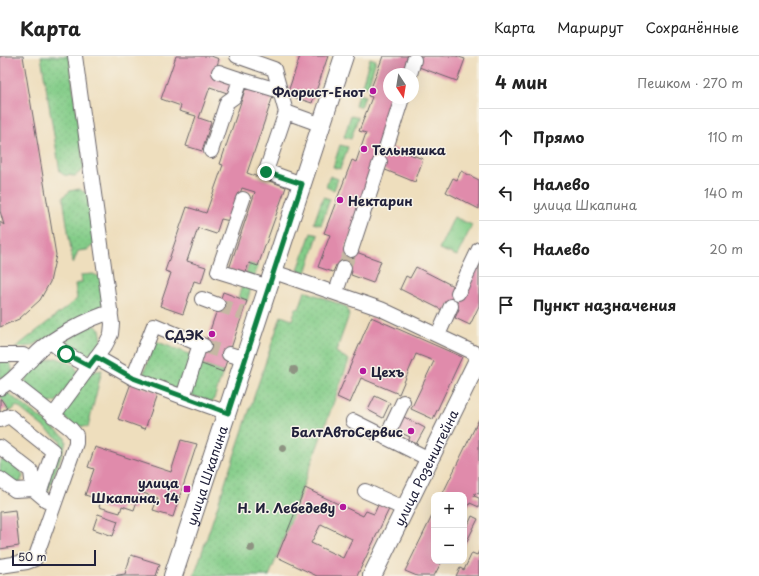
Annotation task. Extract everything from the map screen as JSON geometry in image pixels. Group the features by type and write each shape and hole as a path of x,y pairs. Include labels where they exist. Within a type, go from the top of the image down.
{"main road":[{"name":"улица Шкапина","path":"173,576 228,413 237,356 271,280 322,125 342,57"},
{"name":"улица Розенштейна","path":"372,576 479,358"}],"lane":[{"path":"53,416 93,362 111,334 111,312 76,56"},
{"path":"237,56 274,69 286,112 266,172 302,184"},
{"path":"412,68 414,60"},
{"path":"219,72 240,80 249,80 280,91"},
{"path":"211,151 227,102 234,97 240,80"},
{"path":"387,145 400,104"},
{"path":"286,112 322,125"},
{"path":"351,250 380,162"},
{"path":"243,199 218,271 336,292 381,309 479,354"},
{"path":"438,335 479,249"},
{"path":"336,292 344,268"},
{"path":"202,299 218,305"},
{"path":"0,566 27,562 35,559 76,439 76,435 71,429 6,385 39,351 98,316 111,312"},
{"path":"133,378 154,325 202,345 183,397"},
{"path":"52,343 66,354 93,362 228,413"},
{"path":"0,355 23,355 31,360"},
{"path":"386,438 403,402"},
{"path":"0,420 9,416 53,451 36,492"},
{"path":"353,421 429,459"},
{"path":"0,447 30,471 36,492"},
{"path":"0,479 15,490 36,492 53,506"},
{"path":"366,492 405,509"}],"green space":[{"path":"41,56 69,56 84,169 75,176 64,175 60,172"},
{"path":"370,58 376,60 368,86 362,85"},
{"path":"358,94 365,96 361,107 355,105"},
{"path":"351,115 358,117 351,139 344,137"},
{"path":"340,145 348,147 340,169 333,167"},
{"path":"330,176 338,179 334,190 326,187"},
{"path":"79,189 88,194 95,244 87,250 78,251 73,264 63,197 70,191"},
{"path":"323,197 330,199 321,225 314,223"},
{"path":"454,217 472,225 457,256 439,249"},
{"path":"311,233 318,235 306,273 298,270"},
{"path":"249,263 258,266 254,278 246,273"},
{"path":"93,274 100,277 104,302 99,309 32,346 15,348 77,299 75,284 82,282 81,275"},
{"path":"243,282 252,285 247,301 238,298"},
{"path":"305,291 347,307 349,315 336,352 349,360 277,557 269,576 194,576 281,316 292,320 296,308 299,309"},
{"path":"91,326 96,326 100,329 102,340 92,353 83,355 68,347 66,343 67,340"},
{"path":"155,341 195,356 182,392 142,378"},
{"path":"57,358 74,365 78,372 57,401 48,404 25,386 31,371 46,361"},
{"path":"0,359 10,362 13,372 0,380"},
{"path":"199,363 223,372 213,402 187,394"},
{"path":"102,370 88,427 73,425 64,417 65,408 91,372"},
{"path":"9,394 65,437 66,442 47,495 45,494 48,477 61,441 17,406 11,411 8,411 2,399 0,399 0,396"},
{"path":"0,460 7,461 20,470 23,476 20,483 17,485 0,474"}],"building":[{"path":"0,56 23,56 56,255 50,282 40,300 19,319 0,327 0,222 4,225 0,211"},
{"path":"176,56 211,56 219,59 214,76 234,83 230,94 210,87 199,118 211,122 202,151 186,146 196,116 179,111 181,106 161,99"},
{"path":"300,56 328,56 312,103 287,95"},
{"path":"383,56 456,56 465,59 457,81 416,66 414,68 383,68 383,104 395,104 380,143 423,159 415,182 383,169 345,248 381,261 373,283 351,275 352,271 336,265 333,272 318,267 330,235 324,233 352,160 356,162 366,133 359,131 372,97 368,96"},
{"path":"247,84 274,93 247,173 286,187 258,266 249,263 245,275 229,269 255,192 242,188 230,221 221,219 216,234 198,228 187,261 206,267 201,283 194,281 183,314 160,306 171,273 165,271 187,207 206,213 223,165 220,164"},
{"path":"461,171 479,180 479,209 446,192 453,178 457,180"},
{"path":"479,255 479,306 470,325 455,318 459,309 449,305 446,312 400,289 406,276 410,278 416,267 457,288"},
{"path":"223,292 247,301 223,372 199,363"},
{"path":"371,317 462,357 433,419 411,409 434,361 416,354 399,394 361,378 350,403 337,397"},
{"path":"131,383 158,392 145,429 118,419"},
{"path":"375,396 390,403 383,418 368,410"},
{"path":"0,399 7,408 0,412"},
{"path":"404,417 425,428 415,446 408,442 410,437 397,431"},
{"path":"479,419 479,494 475,493 474,496 479,498 479,507 470,503 467,509 467,492 443,492"},
{"path":"181,440 197,444 173,517 153,511 158,498 140,492 134,510 122,506 120,513 99,507 101,500 85,495 94,469 88,467 95,447 171,472"},
{"path":"305,488 363,516 366,511 374,514 379,503 390,507 357,576 317,576 277,557","holes":["321,524 352,539 343,558 311,543"]},
{"path":"15,510 19,546 0,549 0,512"},
{"path":"98,514 118,521 113,536 93,529"},
{"path":"472,516 478,519 467,541 467,524"},
{"path":"431,518 431,564 440,564 434,576 417,576 405,571"},
{"path":"479,551 479,576 456,576 460,568 464,570 472,553 477,555"},
{"path":"131,555 160,564 156,576 111,576 125,574"}],"tunnel":[{"path":"344,268 351,250"},
{"path":"218,305 243,313"},
{"path":"204,346 229,354"}],"place":[{"name":"Флорист-Енот","path":"373,91"},
{"name":"Тельняшка","path":"364,149"},
{"name":"Нектарин","path":"340,200"},
{"name":"СДЭК","path":"212,334"},
{"name":"Цехъ","path":"363,371"},
{"name":"БалтАвтоСервис","path":"411,431"},
{"name":"улица Шкапина, 14","path":"187,489"},
{"name":"Н. И. Лебедеву","path":"343,507"}],"route":[{"path":"66,354 89,366 96,357 133,378 228,413 302,184 266,172"}]}
